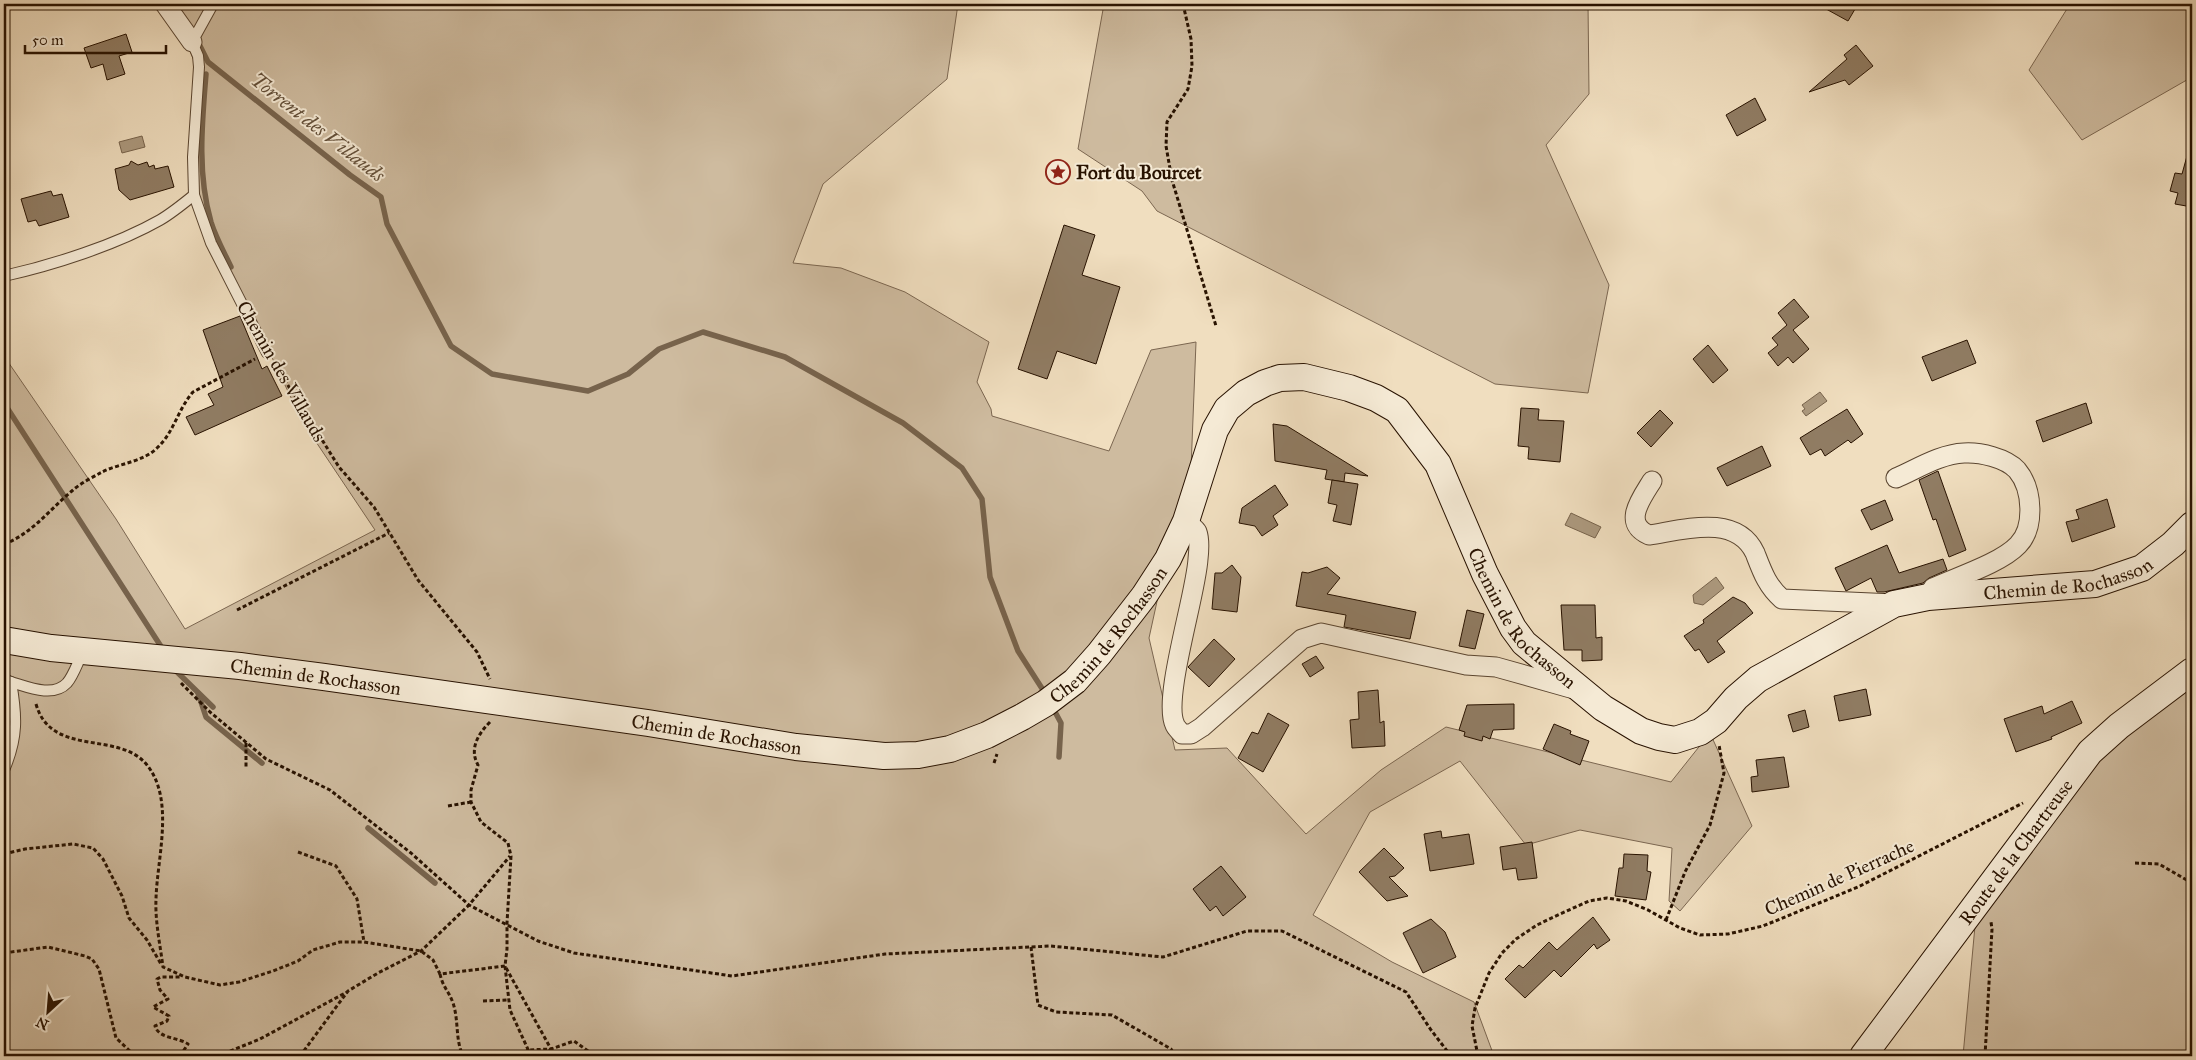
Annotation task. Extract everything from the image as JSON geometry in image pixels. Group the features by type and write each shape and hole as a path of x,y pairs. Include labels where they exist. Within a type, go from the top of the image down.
{"street":[{"name":"Chemin des Villauds","path":"165,4 192,42"},
{"name":"Chemin de Rochasson","path":"4,640 83,651 240,666 648,723 796,747 884,756 918,754 950,749 987,735 1022,717 1046,703 1075,681 1099,654 1144,596 1168,559 1186,521 1214,430 1227,409 1246,392 1273,380 1304,377 1349,388 1376,398 1397,410 1438,464 1478,558 1513,628 1524,643 1603,708 1640,730 1659,737 1675,740 1700,732 1709,726 1736,698 1758,679 1894,604"},
{"name":"Chemin de Rochasson","path":"1896,478 1950,455 1965,452 1991,456 2006,462 2018,471 2029,501 2031,516 2027,535 2018,545 2007,555 1933,588 1928,597"},
{"name":"Chemin de Rochasson","path":"1652,481 1636,511 1635,521 1637,528 1649,535 1714,526 1735,532 1750,545 1770,588 1782,600 1894,604 1928,597 2095,584 2142,568 2174,544 2192,525"},
{"path":"1186,521 1196,531 1199,543 1198,569 1193,600 1174,680 1171,708 1174,725 1182,734 1191,734 1202,727 1302,639 1321,633 1466,664 1496,667 1585,692"},
{"name":"Route de la Chartreuse","path":"1863,1056 1950,942 1983,894 2090,752 2119,726 2192,671"}],"lane":[{"path":"192,42 213,4"},
{"name":"Chemin des Villauds","path":"192,42 198,56 199,67 194,195 210,242 267,353"},
{"path":"4,276 28,271 112,242 160,220 194,195"},
{"path":"8,680 32,688 51,691 66,684 83,651"},
{"path":"4,770 16,736 15,703 8,680"}],"path":[{"path":"1183,4 1191,39 1192,66 1188,88 1167,122 1166,146 1172,180 1216,326"},
{"path":"4,544 36,526 74,490 103,472 137,460 157,449 166,439 192,392 267,353"},
{"name":"Chemin des Villauds","path":"267,353 339,467 374,507 418,580 477,652 494,688 496,703"},
{"path":"237,610 389,533"},
{"path":"156,658 210,712 266,759 330,790 411,853 469,905 507,923 538,941 574,953 732,976 885,954 1051,946 1162,957 1247,931 1282,931 1406,992 1451,1056"},
{"path":"32,688 39,713 57,732 76,740 132,753 146,764 156,784 162,809 162,835 156,898 163,967"},
{"path":"496,703 500,709 482,729 476,742 473,757 478,765 471,802 481,822 508,843 511,856 507,923 508,949 505,966 510,1010 530,1056"},
{"path":"1666,920 1685,872 1710,825 1724,773 1718,737 1709,726"},
{"path":"246,742 246,768"},
{"path":"448,806 471,802"},
{"name":"Chemin de Pierrache","path":"1478,1056 1472,1026 1474,1008 1489,974 1502,953 1516,939 1537,925 1589,901 1608,898 1626,901 1680,928 1700,935 1728,934 1763,926 1858,887 2025,802"},
{"path":"4,854 25,849 73,844 93,848 103,859 122,896 129,918 147,940 163,967 185,977 220,985 239,982 298,961 313,950 340,942 364,942 422,951 433,960 440,974 443,987 452,1001 458,1025 457,1046 462,1056"},
{"path":"298,852 336,866 357,899 364,942"},
{"path":"218,1056 260,1040 378,973 422,951 469,905 511,856"},
{"path":"2135,863 2159,864 2192,883"},
{"path":"1983,894 1992,929 1985,1056"},
{"path":"4,953 48,947 92,959 99,969 116,1038 133,1054 143,1056"},
{"path":"1031,947 1038,1005 1056,1012 1112,1015 1171,1049 1175,1056"},
{"path":"440,974 505,966"},
{"path":"505,966 551,1049"},
{"path":"180,1056 188,1044 156,1030 155,1026 167,1021 169,1016 153,1007 168,999 160,990 157,979 161,977 185,977"},
{"path":"300,1056 348,991"},
{"path":"483,1001 509,1000"},
{"path":"541,1056 551,1049 574,1041 595,1056"},
{"path":"519,1056 528,1050 551,1049"}],"shaded area":[{"path":"163,4 958,4 947,79 823,184 793,263 841,268 905,292 989,342 977,382 991,409 992,416 1109,451 1151,350 1196,342 1191,469 1175,519 1149,638 1175,750 1227,748 1306,834 1381,770 1446,727 1671,782 1710,733 1752,826 1680,911 1669,901 1672,848 1580,830 1526,845 1460,761 1370,812 1313,915 1392,962 1474,1002 1494,1056 4,1056 4,356 116,519 185,629 375,530 302,421 267,347 210,239 196,190 198,70 180,28"},
{"path":"1104,4 1588,4 1589,94 1546,145 1609,285 1588,393 1495,384 1157,211 1142,191 1078,149"},
{"path":"2070,4 2192,4 2192,77 2082,140 2029,70"},
{"path":"142,136 145,147 122,153 119,142"},
{"path":"1820,392 1827,401 1806,416 1802,411 1805,409 1802,405"},
{"path":"1571,513 1601,527 1595,538 1565,525"},
{"path":"1716,577 1724,588 1703,605 1694,603 1693,595"},
{"path":"2192,675 2192,1056 1963,1056 1976,915 2071,782"}],"building":[{"path":"1817,4 1858,4 1848,21"},
{"path":"126,34 132,52 119,56 125,74 107,80 103,64 91,68 84,48"},
{"path":"1856,45 1873,66 1849,85 1845,80 1809,92 1847,59 1844,55"},
{"path":"1755,98 1766,120 1737,136 1726,115"},
{"path":"2187,156 2192,157 2192,207 2175,204 2178,193 2170,191 2175,173 2182,174"},
{"path":"131,161 138,165 147,162 149,167 154,165 155,169 168,166 174,187 130,200 119,190 115,169 129,165"},
{"path":"51,191 53,196 62,194 69,217 39,226 36,220 28,222 21,199"},
{"path":"1064,225 1095,235 1082,275 1120,287 1096,364 1057,351 1047,379 1018,369"},
{"path":"1794,299 1809,317 1793,330 1809,349 1793,363 1788,357 1778,366 1768,353 1778,345 1772,338 1787,325 1778,313"},
{"path":"240,316 262,369 267,366 282,396 195,435 186,417 214,405 208,394 223,387 203,330"},
{"path":"1967,340 1976,363 1932,381 1922,357"},
{"path":"1708,345 1728,370 1713,383 1693,359"},
{"path":"2086,403 2092,423 2043,442 2036,421"},
{"path":"1521,408 1539,409 1538,420 1564,421 1560,462 1528,459 1529,447 1518,446"},
{"path":"1847,409 1863,434 1851,443 1848,440 1825,456 1821,449 1810,455 1800,438"},
{"path":"1660,410 1673,423 1651,447 1637,433"},
{"path":"1273,424 1287,426 1368,476 1345,473 1344,482 1325,479 1327,470 1275,461"},
{"path":"1762,446 1771,466 1727,486 1717,468"},
{"path":"1938,471 1966,550 1949,557 1936,519 1933,520 1919,480"},
{"path":"1332,480 1358,484 1351,525 1333,521 1337,505 1328,503"},
{"path":"1275,485 1288,505 1273,516 1278,525 1262,536 1255,526 1239,523 1242,508"},
{"path":"2107,499 2115,527 2072,542 2066,522 2079,519 2076,510"},
{"path":"1885,500 1893,520 1871,530 1861,510"},
{"path":"1887,545 1899,573 1943,559 1947,570 1929,578 1923,583 1884,592 1877,592 1871,578 1846,591 1835,568"},
{"path":"1232,565 1241,577 1237,612 1212,609 1215,573 1222,573"},
{"path":"1327,567 1340,578 1327,594 1416,612 1410,639 1344,627 1346,615 1296,606 1302,572 1308,573"},
{"path":"1733,597 1745,603 1753,613 1717,641 1725,652 1708,663 1699,649 1695,651 1684,636 1704,623 1703,620"},
{"path":"1561,605 1595,605 1596,638 1602,637 1602,660 1582,661 1582,650 1564,650"},
{"path":"1467,610 1484,614 1475,649 1459,646"},
{"path":"1214,639 1235,659 1209,687 1188,667"},
{"path":"1316,656 1324,668 1310,677 1302,664"},
{"path":"1866,689 1871,715 1839,721 1834,696"},
{"path":"1378,690 1380,723 1384,721 1385,746 1352,748 1350,720 1359,719 1358,692"},
{"path":"2072,701 2082,723 2051,737 2052,739 2016,752 2004,719 2042,706 2044,714"},
{"path":"1514,704 1514,729 1493,730 1490,739 1483,736 1482,741 1464,736 1465,732 1459,730 1467,705"},
{"path":"1805,710 1809,727 1793,732 1788,715"},
{"path":"1268,713 1289,725 1263,772 1238,758 1252,732 1258,734"},
{"path":"1554,724 1571,731 1570,734 1589,741 1580,765 1543,749"},
{"path":"1784,757 1789,787 1752,792 1751,777 1758,776 1756,760"},
{"path":"1441,831 1442,838 1469,834 1474,864 1430,871 1424,834"},
{"path":"1532,842 1537,878 1518,880 1516,868 1503,870 1500,847"},
{"path":"1384,848 1404,868 1395,876 1389,877 1408,896 1387,901 1359,872"},
{"path":"1624,854 1648,855 1647,871 1651,872 1646,900 1615,896 1619,868 1623,868"},
{"path":"1221,866 1246,897 1223,916 1216,906 1210,911 1193,889"},
{"path":"1593,917 1610,940 1597,949 1594,944 1561,977 1554,970 1525,998 1505,979 1519,965 1523,968 1549,942 1557,950"},
{"path":"1431,919 1445,932 1456,957 1423,973 1403,933"}],"waterway":[{"name":"Torrent des Villauds","path":"197,40 208,62 350,175 381,197 387,224 451,346 492,374 588,391 628,374 659,349 703,332 785,357 903,423 962,468 982,499 990,577 1018,651 1043,690"},
{"path":"206,74 202,148 204,185 211,222 231,267"},
{"path":"4,403 162,648"},
{"path":"174,669 213,707"},
{"path":"198,693 206,717 262,763"},
{"name":"Torrent des Villauds","path":"1054,710 1061,723 1059,757"},
{"path":"368,828 435,883"}],"place":[{"name":"Fort du Bourcet","path":"1058,172"}]}
